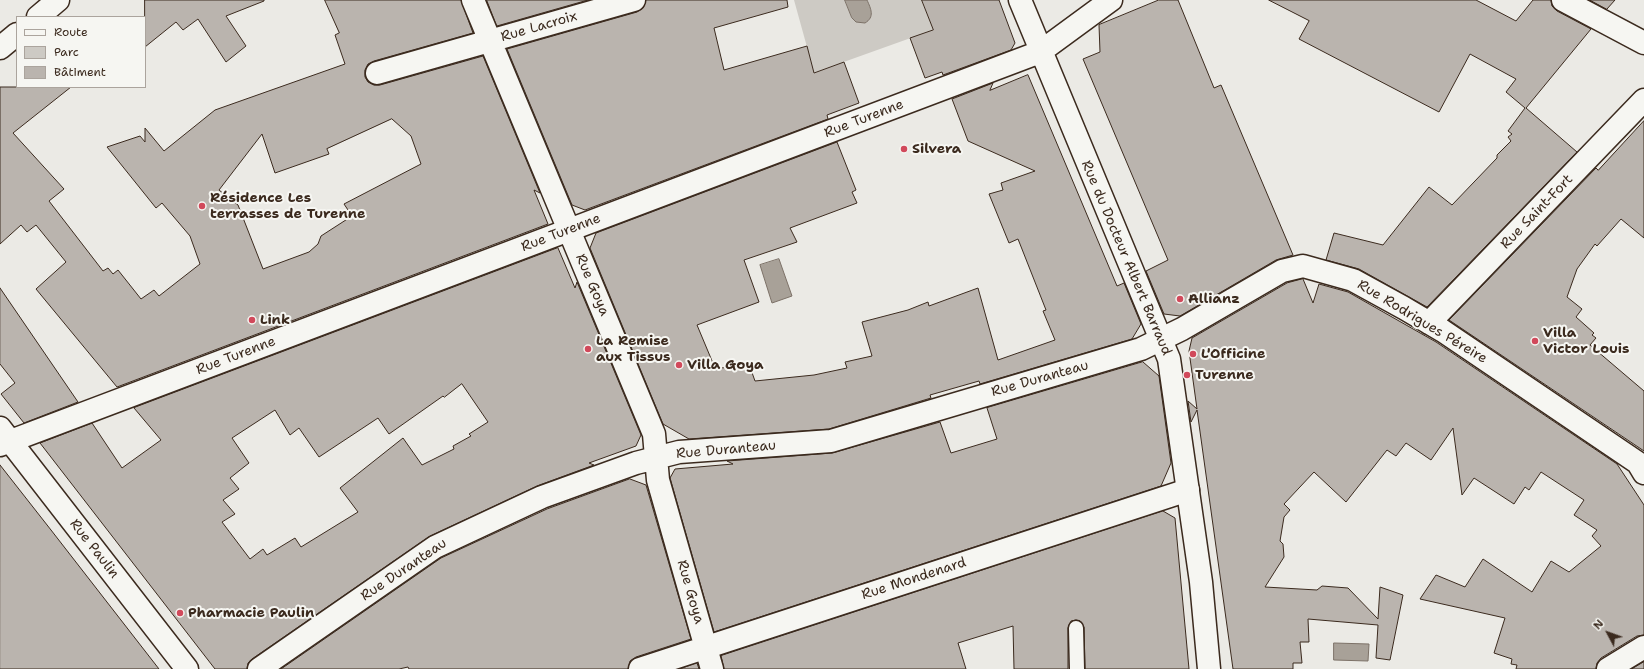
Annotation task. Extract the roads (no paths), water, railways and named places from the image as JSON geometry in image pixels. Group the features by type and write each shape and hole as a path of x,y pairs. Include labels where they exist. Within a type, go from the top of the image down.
{"street":[{"path":"39,16 58,0"},
{"name":"Rue Goya","path":"473,0 654,434 658,480 712,669"},
{"name":"Rue Lacroix","path":"377,73 634,0"},
{"name":"Rue du Docteur Albert Barraud","path":"1020,0 1040,52 1169,359 1201,582 1209,669"},
{"name":"Rue Turenne","path":"4,438 569,230 1040,52 1111,0"},
{"path":"1563,0 1644,43"},
{"path":"0,48 16,35"},
{"name":"Rue Saint-Fort","path":"1429,323 1644,100"},
{"name":"Rue Rodrigues Péreire","path":"1161,340 1182,330 1282,270 1303,266 1353,280 1429,323 1638,463 1644,473"},
{"name":"Rue Duranteau","path":"260,669 435,547 449,539 542,497 636,463 679,452 831,441 1141,349 1161,340"},
{"name":"Rue Paulin","path":"4,438 187,669"},
{"name":"Rue Mondenard","path":"640,669 1188,490"},
{"path":"1608,669 1644,648"}],"lane":[{"path":"1076,628 1077,669"}],"place":[{"name":"Silvera","path":"904,149"},
{"name":"Résidence Les terrasses de Turenne","path":"202,206"},
{"name":"Allianz","path":"1180,299"},
{"name":"Link","path":"252,320"},
{"name":"Villa Victor Louis","path":"1535,341"},
{"name":"La Remise aux Tissus","path":"588,349"},
{"name":"L'Officine","path":"1193,354"},
{"name":"Villa Goya","path":"679,365"},
{"name":"Turenne","path":"1187,375"},
{"name":"Pharmacie Paulin","path":"180,613"}]}
